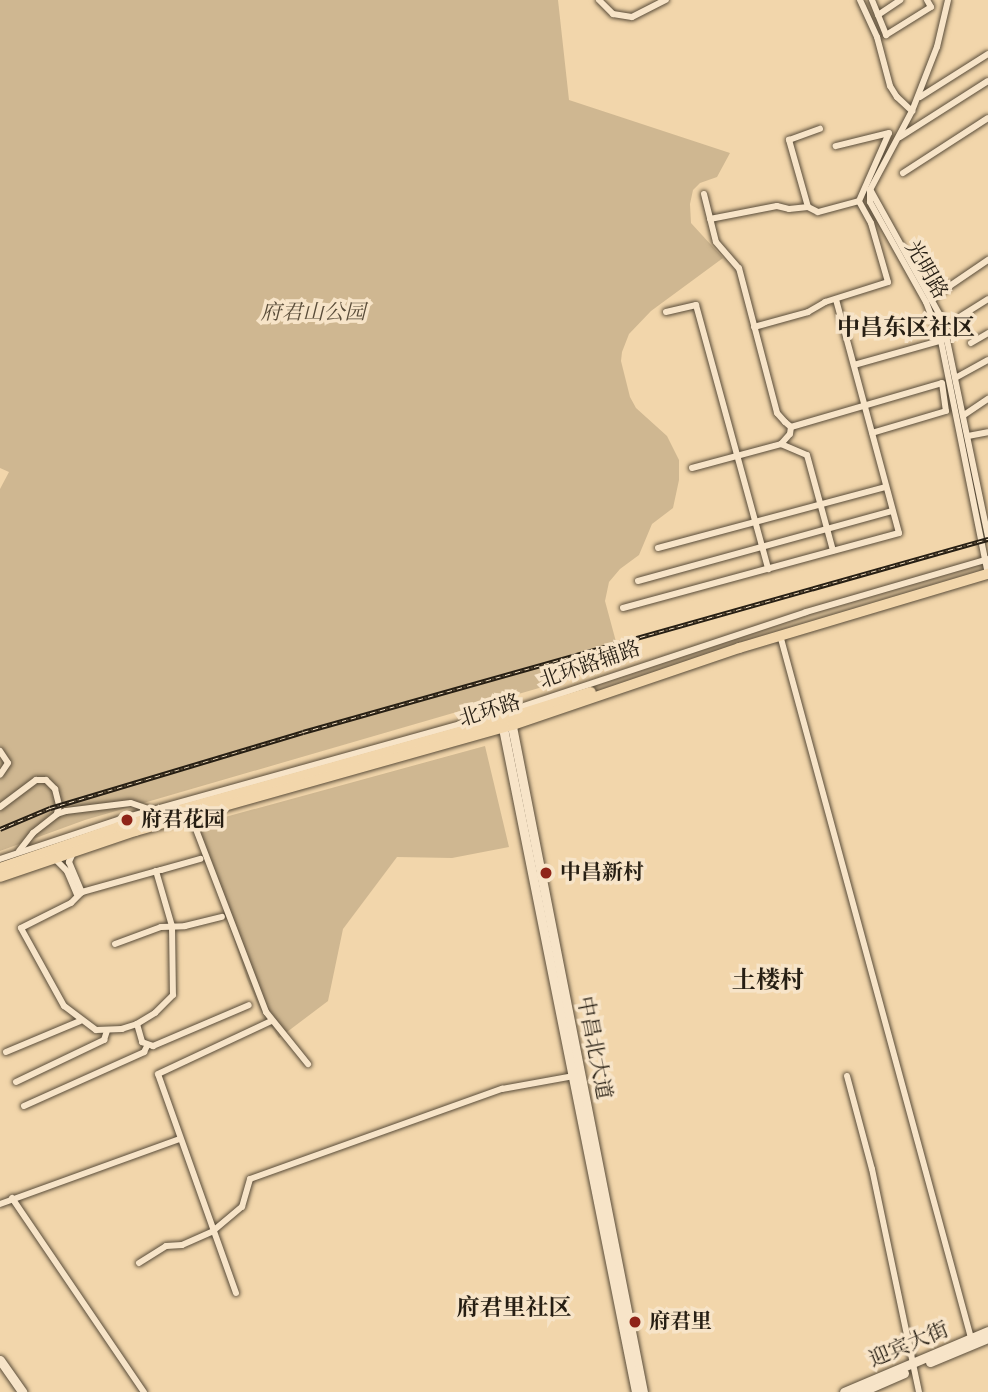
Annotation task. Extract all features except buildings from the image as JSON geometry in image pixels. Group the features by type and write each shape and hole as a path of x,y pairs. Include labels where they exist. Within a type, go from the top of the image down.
{"highway":[{"name":"北环路","path":"0,877 76,849 780,635 987,568"},
{"name":"北环路","path":"0,868 17,857 154,813 507,719 737,642 987,568"}],"main road":[{"name":"中昌北大道","path":"507,719 643,1392"},
{"name":"中昌北大道","path":"578,1075 636,1392"},
{"name":"迎宾大街","path":"861,1392 988,1331"},
{"name":"迎宾大街","path":"844,1392 988,1338"},
{"path":"0,1360 22,1392"}],"street":[{"path":"599,0 613,14 632,17 666,0"},
{"path":"860,0 877,37 890,86 912,111"},
{"path":"872,0 886,35 890,35 931,7 927,0"},
{"path":"878,15 900,0"},
{"path":"940,0 944,12"},
{"path":"870,190 918,98 937,47 948,0"},
{"path":"918,98 988,54"},
{"path":"898,138 988,81"},
{"path":"903,173 988,118"},
{"path":"808,207 789,140 821,129"},
{"path":"836,146 889,133 859,201"},
{"name":"光明路","path":"870,190 932,298 957,377 988,537"},
{"name":"光明路","path":"870,190 870,202 878,219 945,340 987,568"},
{"path":"704,194 716,242 739,268 777,413 791,427"},
{"path":"710,219 778,206 789,209 808,207 818,212 859,201"},
{"path":"754,327 808,312 836,299 888,282 871,223 859,201"},
{"path":"932,298 988,260"},
{"path":"623,608 899,533 836,299"},
{"path":"961,316 988,299"},
{"path":"666,312 696,304 768,569"},
{"path":"971,343 988,333"},
{"path":"854,365 945,340"},
{"path":"957,377 988,360"},
{"path":"781,444 791,427 942,383 946,411 872,433"},
{"path":"964,415 988,399"},
{"path":"968,436 988,432"},
{"path":"692,468 781,444 807,455 833,551"},
{"path":"658,548 886,487"},
{"path":"638,581 893,511"},
{"path":"780,635 971,1338"},
{"path":"0,751 8,763 0,775"},
{"path":"0,807 41,779 53,784 59,805 57,814"},
{"path":"0,859 17,857 26,840 57,814 66,811 131,803 154,813"},
{"path":"59,805 66,811"},
{"path":"192,819 271,1021 308,1064"},
{"path":"76,849 69,862 80,893"},
{"path":"51,858 63,864 80,893"},
{"path":"156,871 172,926 173,995 155,1013 137,1024 107,1031 96,1030 80,1021 64,1006 21,928 71,902 80,893 156,871 200,859"},
{"path":"115,944 161,926 222,917"},
{"path":"24,1106 144,1052 147,1046 249,1005"},
{"path":"6,1052 80,1021"},
{"path":"236,1293 158,1074 271,1021"},
{"path":"137,1024 142,1042 147,1046"},
{"path":"16,1082 104,1040 107,1031"},
{"path":"139,1263 166,1246 182,1245 213,1231 242,1207 250,1179 502,1089 578,1075"},
{"path":"847,1076 872,1169 919,1392"},
{"path":"0,1204 180,1139"},
{"path":"12,1198 144,1392"}],"green space":[{"name":"府君山公园","path":"0,0 558,0 569,100 730,153 717,177 700,183 693,190 690,204 691,223 723,258 651,311 629,334 622,352 621,361 630,397 636,408 667,436 679,460 679,480 673,508 652,524 639,555 620,569 609,582 605,601 622,664 85,820 0,851 0,489 9,472 0,468"},
{"path":"485,746 509,847 452,858 397,857 343,929 328,1001 279,1038 260,1009 247,979 196,825"}],"railway":[{"path":"0,829 50,808 303,732 988,539"}],"place":[{"name":"府君花园","path":"127,820"},
{"name":"中昌新村","path":"546,873"},
{"name":"府君里","path":"635,1322"}],"district":[{"name":"中昌东区社区","path":"906,328"},
{"name":"土楼村","path":"768,981"},
{"name":"府君里社区","path":"514,1308"}]}
